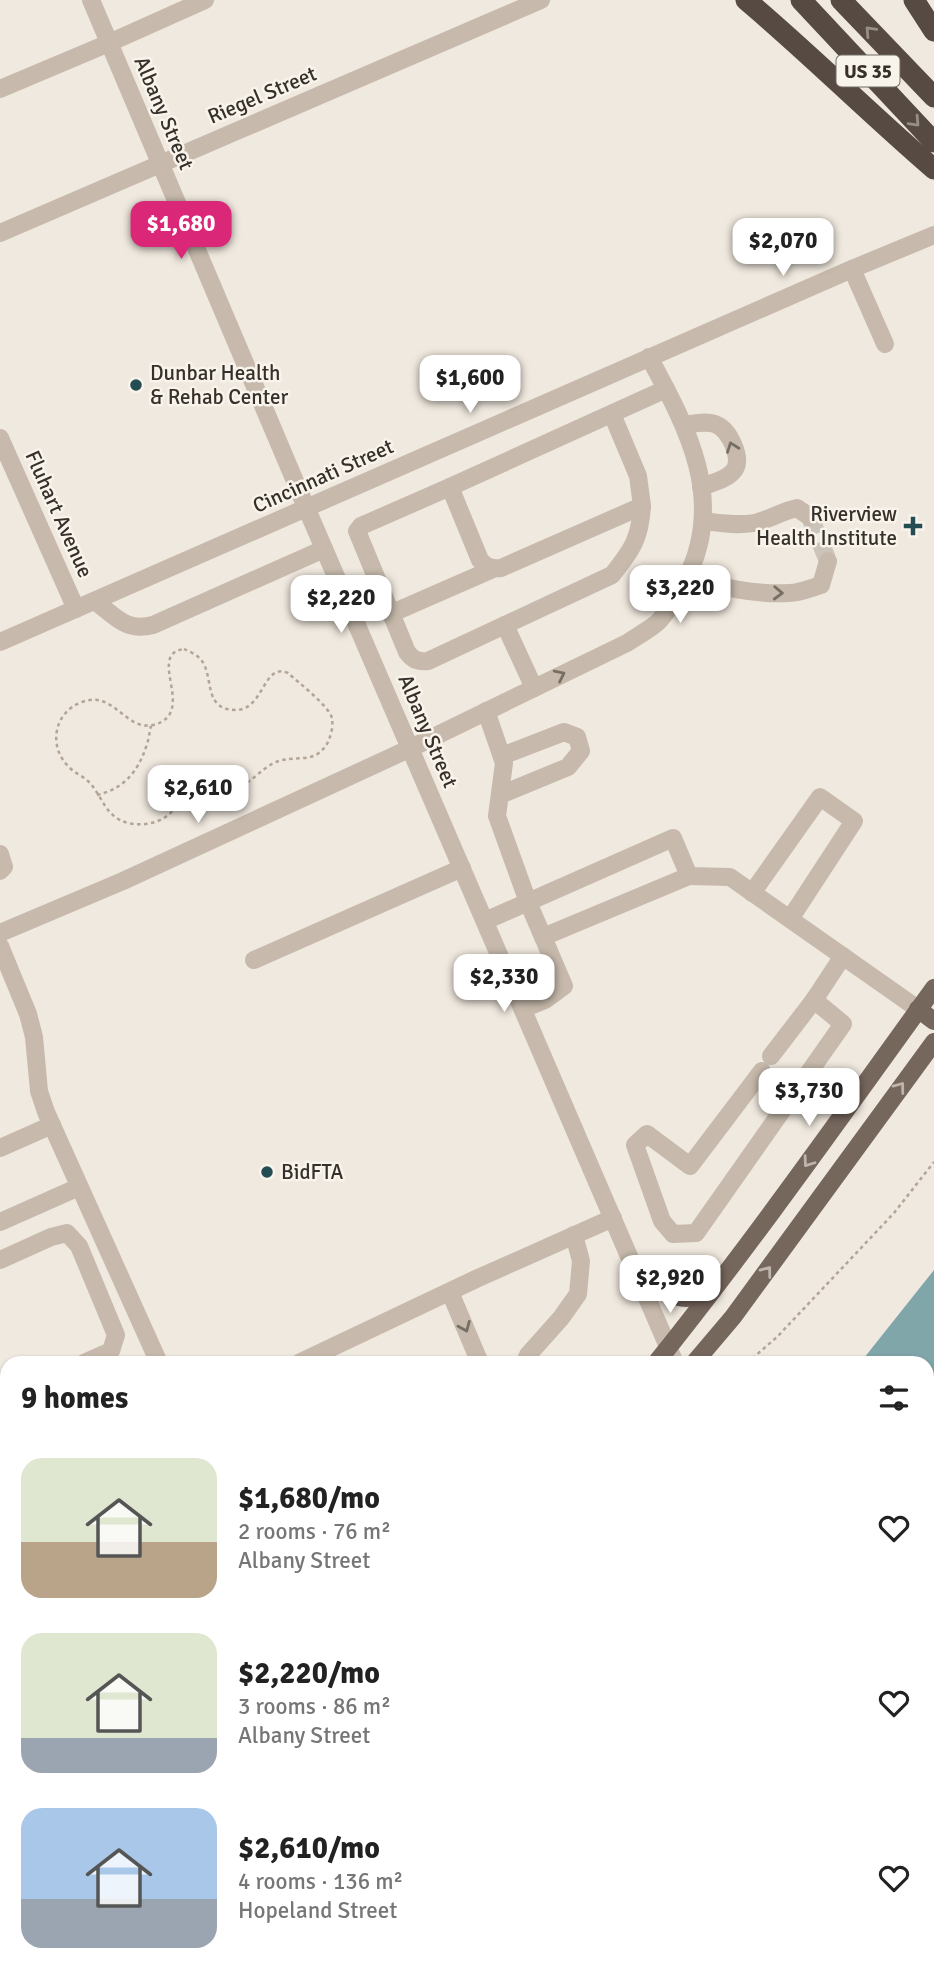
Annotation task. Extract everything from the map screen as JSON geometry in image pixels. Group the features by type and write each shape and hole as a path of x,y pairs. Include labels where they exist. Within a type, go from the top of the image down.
{"highway":[{"path":"730,0 783,43 822,70"},
{"path":"746,0 934,169"},
{"name":"US 35","path":"802,0 934,142"},
{"name":"US 35","path":"841,0 934,97"},
{"path":"914,0 934,31"}],"main road":[{"path":"672,1355 713,1290 934,988"},
{"path":"918,1009 934,1021"},
{"path":"700,1356 741,1306 934,1042"},
{"path":"633,1264 654,1286 675,1296 699,1296 713,1290"}],"street":[{"name":"Albany Street","path":"91,0 324,549 672,1355"},
{"path":"0,89 205,0"},
{"path":"496,20 509,0"},
{"name":"Riegel Street","path":"0,233 541,0"},
{"name":"Cincinnati Street","path":"0,642 852,268 933,237"},
{"path":"852,268 885,344"},
{"path":"0,933 123,881 411,748 627,643 658,622 687,577 698,550 703,521 698,468 684,425 649,357"},
{"path":"612,414 638,476 642,506 640,529 630,552 612,575 428,661 413,659 407,652 390,614 357,531 361,526 666,389"},
{"path":"684,425 718,425 727,433 734,449 737,463 734,471 701,487"},
{"name":"Fluhart Avenue","path":"0,438 76,609"},
{"path":"450,487 480,559 485,566 493,569"},
{"path":"390,614 642,506"},
{"path":"703,521 756,523 797,508 810,517"},
{"path":"95,601 133,628 143,628 324,549"},
{"path":"687,577 719,587 792,593 821,585 828,561"},
{"path":"505,625 534,688"},
{"path":"486,711 504,763 497,816 528,902 564,986 545,1000 523,1009"},
{"path":"500,795 568,767 581,751 577,737 564,732 502,756"},
{"path":"752,892 820,797 854,821 790,919"},
{"path":"485,921 673,838 689,876"},
{"path":"0,854 4,867 0,871"},
{"path":"254,960 462,868"},
{"path":"543,937 689,876 730,877 918,1009"},
{"path":"0,946 29,1014 39,1091 155,1356"},
{"path":"814,1000 843,1024 696,1233 673,1234 662,1221 635,1145 647,1134 690,1166 814,1000 843,956"},
{"path":"0,1148 52,1125"},
{"path":"0,1222 79,1187"},
{"path":"314,1356 613,1218"},
{"path":"0,1260 51,1237 67,1233 79,1245 116,1335 111,1351 100,1356"},
{"path":"529,1356 578,1294 581,1261 574,1236"},
{"path":"450,1292 477,1356"}],"path":[{"path":"184,649 198,656 203,662 212,697 222,707 236,710 246,708 254,703 268,678 282,670 320,702 332,718 332,731 328,742 316,755 274,763 234,789 200,786 185,795 165,818 155,822 128,823 115,818 97,794 87,780 69,768 62,759 55,745 59,722 70,708 83,701 104,701 141,725 151,726 165,718 173,707 174,696 167,664 177,650 184,649"},
{"path":"97,794 107,793 134,773 148,744 151,726"},
{"path":"755,1356 777,1337 894,1213 934,1162"}],"water":[{"path":"934,1270 934,1356 866,1356"}],"tunnel":[{"path":"810,517 828,561"}],"place":[{"name":"Dunbar Health & Rehab Center","path":"136,385"},
{"name":"Riverview Health Institute","path":"913,526"},
{"name":"BidFTA","path":"267,1172"}]}
